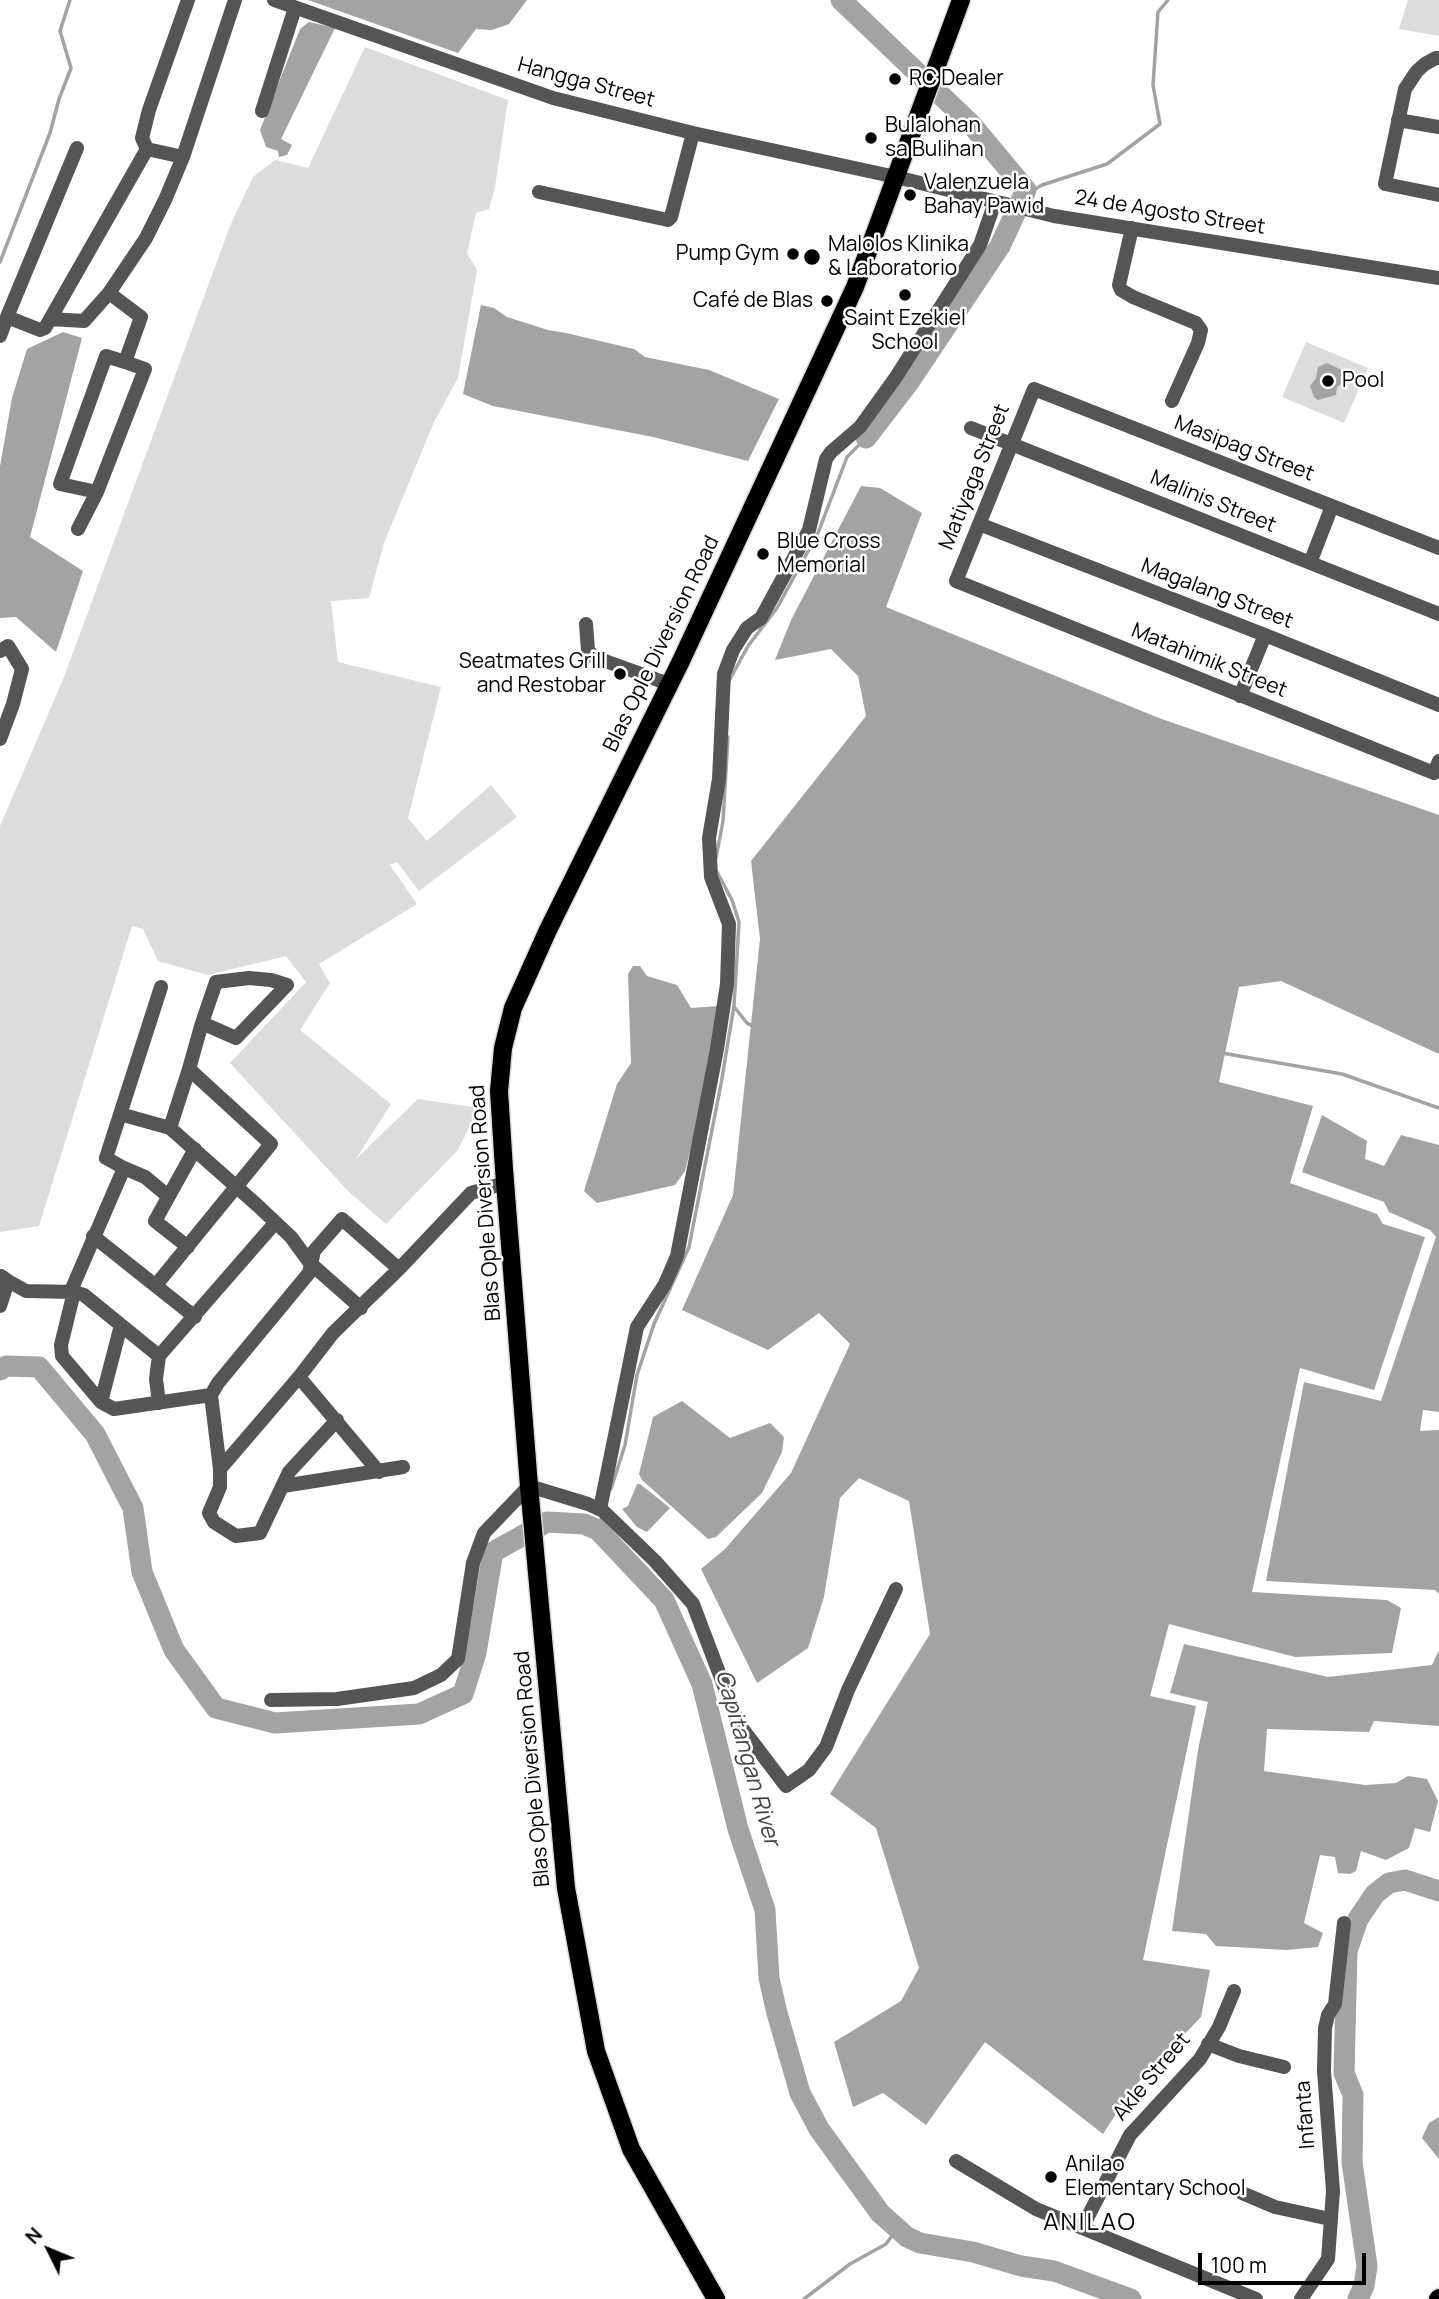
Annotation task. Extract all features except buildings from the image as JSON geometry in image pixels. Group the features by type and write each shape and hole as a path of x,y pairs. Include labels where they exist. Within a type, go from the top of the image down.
{"main road":[{"name":"Blas Ople Diversion Road","path":"716,2299 631,2149 596,2051 566,1888 533,1534 505,1182 499,1091 503,1048 513,1008 548,930 669,684 855,287 961,0"}],"street":[{"path":"147,149 142,138 149,110 188,0"},
{"path":"50,319 84,321 109,293 146,238 183,157 235,0"},
{"name":"Hangga Street","path":"274,0 553,98 694,133 896,177"},
{"path":"262,111 295,8"},
{"path":"1437,58 1417,71 1405,89 1384,184 1439,195"},
{"path":"1398,120 1439,127"},
{"path":"539,192 668,220 694,133"},
{"path":"0,336 77,148"},
{"path":"147,149 183,157"},
{"path":"7,317 40,330 45,328 147,149"},
{"name":"24 de Agosto Street","path":"896,177 1042,213 1439,278"},
{"path":"602,1510 637,1327 665,1284 677,1256 727,985 729,924 711,877 709,838 719,779 724,674 733,650 747,628 761,618 809,530 826,460 831,452 860,427 903,367 980,245 1000,203"},
{"path":"1132,228 1119,285 1121,290 1196,324 1201,330 1198,343 1172,401"},
{"path":"109,293 141,317 125,362"},
{"path":"78,529 97,492 145,369 106,356 60,484 97,492"},
{"name":"Matiyaga Street","path":"956,581 1034,389"},
{"name":"Masipag Street","path":"1034,389 1439,548"},
{"name":"Malinis Street","path":"971,428 1439,614"},
{"path":"1310,563 1332,506"},
{"name":"Magalang Street","path":"979,524 1439,705"},
{"name":"Matahimik Street","path":"956,581 1434,773 1439,761"},
{"path":"586,624 588,650 594,657 669,684"},
{"path":"1240,696 1265,635"},
{"path":"0,650 8,646 22,669 13,704 3,718 0,739"},
{"path":"170,1128 202,1023 216,982 249,978 271,979 287,985 236,1038 202,1023"},
{"path":"160,987 106,1158 145,1177 168,1196"},
{"path":"156,1286 271,1144 188,1069"},
{"path":"120,1114 170,1128 291,1237 310,1263 361,1308"},
{"path":"187,1247 155,1221 195,1149"},
{"path":"124,1168 73,1286 74,1292 61,1345 62,1356 101,1402 114,1409 211,1395"},
{"path":"220,1469 333,1333 400,1269 471,1193 505,1182"},
{"path":"337,1420 289,1472 260,1533 236,1536 214,1522 209,1513 220,1487 220,1469 211,1395 309,1273 314,1251 342,1219 400,1269"},
{"path":"159,1403 156,1379 159,1356 275,1223"},
{"path":"93,1236 195,1317"},
{"path":"0,1306 4,1278 33,1292 74,1292 84,1295 159,1356"},
{"path":"101,1402 121,1325"},
{"path":"299,1377 379,1472"},
{"path":"283,1486 403,1467"},
{"path":"271,1700 337,1699 414,1688 441,1675 458,1659 473,1563 484,1533 530,1490 602,1510 655,1561 693,1604 738,1723 786,1786 809,1770 826,1747 848,1689 896,1589"},
{"name":"Infanta","path":"1301,2299 1328,2259 1333,2191 1324,2071 1325,2028 1328,2015 1335,2004 1344,1923"},
{"name":"Akle Street","path":"1082,2228 1130,2135 1200,2059 1219,2027 1234,1991"},
{"path":"1208,2044 1239,2056 1284,2067"},
{"path":"956,2161 1037,2209 1256,2299"},
{"path":"1242,2193 1275,2207 1330,2219"}],"shaded area":[{"path":"308,0 527,0 509,24 492,30 476,29 458,53"},
{"path":"1408,0 1439,0 1439,36 1399,29"},
{"path":"309,22 335,28 281,139 292,145 287,155 279,157 278,151 266,147 260,130 300,29"},
{"path":"365,47 508,100 495,187 489,209 476,213 467,253 477,270 458,378 434,422 384,543 369,598 331,601 338,662 441,687 408,818 427,841 491,785 517,817 419,891 397,862 390,865 417,904 319,964 330,983 300,1030 391,1104 356,1159 418,1099 479,1108 458,1150 386,1224 348,1191 230,1063 306,982 286,956 208,975 158,961 143,929 132,926 39,1226 0,1232 0,826 64,677 230,226 253,177 275,160 308,168"},
{"path":"481,305 494,308 507,317 548,330 634,349 645,357 709,370 779,399 748,461 653,437 493,406 463,394"},
{"path":"63,332 82,338 30,537 83,571 56,652 16,617 0,618 0,466 12,398 27,349"},
{"path":"1306,342 1368,368 1344,423 1282,397"},
{"name":"Pool","path":"1327,363 1346,372 1347,376 1337,387 1336,395 1318,400 1310,386 1316,378 1318,367"},
{"path":"861,486 880,488 922,513 886,607 1159,718 1439,815 1439,1054 1281,981 1239,987 1219,1082 1313,1106 1290,1183 1377,1214 1383,1224 1425,1237 1374,1390 1300,1368 1252,1592 1387,1600 1401,1608 1392,1653 1295,1657 1169,1624 1150,1696 1196,1706 1143,1960 1210,1970 1201,2017 1132,2089 1103,2134 985,2042 926,2125 883,2093 853,2107 834,2042 901,2001 919,1968 876,1828 830,1794 930,1634 909,1501 859,1478 840,1498 824,1597 808,1648 757,1683 701,1569 725,1549 791,1473 850,1344 819,1313 768,1350 682,1310 733,1195 760,939 751,861 866,716 858,676 831,649 775,660 791,620"},
{"path":"633,966 640,966 647,976 677,985 691,1008 718,1006 699,1116 685,1171 675,1185 597,1203 584,1191 617,1084 631,1063 628,974"},
{"path":"1322,1115 1367,1141 1365,1159 1384,1166 1401,1135 1439,1145 1439,1412 1423,1410 1420,1431 1439,1430 1439,1594 1435,1590 1266,1581 1304,1382 1381,1401 1436,1237 1430,1230 1389,1212 1384,1202 1302,1172"},
{"path":"682,1401 730,1438 770,1423 784,1437 782,1452 762,1493 716,1537 708,1539 642,1480 639,1474 653,1417"},
{"path":"637,1484 670,1508 647,1532 637,1527 622,1509 628,1506"},
{"path":"1184,1644 1328,1677 1432,1665 1439,1650 1439,1726 1374,1721 1369,1732 1267,1729 1264,1771 1365,1785 1396,1783 1408,1776 1427,1779 1438,1801 1430,1832 1415,1828 1409,1848 1386,1860 1361,1851 1356,1871 1350,1874 1338,1873 1335,1857 1320,1855 1304,1923 1323,1933 1318,1947 1287,1950 1216,1946 1206,1934 1172,1931 1198,1750 1208,1702 1170,1693"},
{"path":"1439,2117 1439,2159 1422,2138 1429,2123"}],"waterway":[{"path":"0,262 50,133 71,68 60,31 70,0"},
{"path":"841,0 971,124 1026,190 1000,246 909,382 866,438"},
{"path":"1023,196 1042,185 1107,164 1160,124 1153,85 1158,12 1168,0"},
{"path":"729,681 748,646 777,608 818,533 847,457 866,438"},
{"path":"716,858 723,821 728,737"},
{"path":"611,1489 625,1445 637,1375 654,1324 689,1247 721,1084 734,1006 739,922 732,900 717,872"},
{"path":"735,1008 747,1023 754,1027"},
{"path":"1222,1053 1342,1074 1439,1108"},
{"name":"Capitangan River","path":"0,1370 6,1366 39,1367 95,1434 133,1508 142,1572 174,1650 216,1708 275,1723 419,1714 463,1694 476,1653 493,1552 547,1522 584,1524 598,1530 664,1600 702,1684 738,1829 765,1910 769,1978 777,2013 800,2093 819,2129 880,2213 907,2237 920,2243 1054,2271 1131,2299"},
{"path":"598,1530 602,1516"},
{"name":"Capitangan River","path":"1358,2299 1364,2286 1367,2266 1352,2162 1353,2095 1344,2073 1347,1951 1358,1919 1375,1894 1389,1883 1405,1880 1439,1891"},
{"path":"804,2299 850,2264 886,2244 896,2230"}],"place":[{"name":"RC Dealer","path":"895,79"},
{"name":"Bulalohan sa Bulihan","path":"871,138"},
{"name":"Valenzuela Bahay Pawid","path":"910,195"},
{"name":"Pump Gym","path":"793,254"},
{"name":"Malolos Klinika & Laboratorio","path":"812,257"},
{"name":"Saint Ezekiel School","path":"905,295"},
{"name":"Café de Blas","path":"827,301"},
{"name":"Pool","path":"1328,381"},
{"name":"Blue Cross Memorial","path":"763,554"},
{"name":"Seatmates Grill and Restobar","path":"620,674"},
{"name":"Anilao Elementary School","path":"1051,2177"}],"district":[{"name":"ANILAO","path":"1090,2223"}]}
